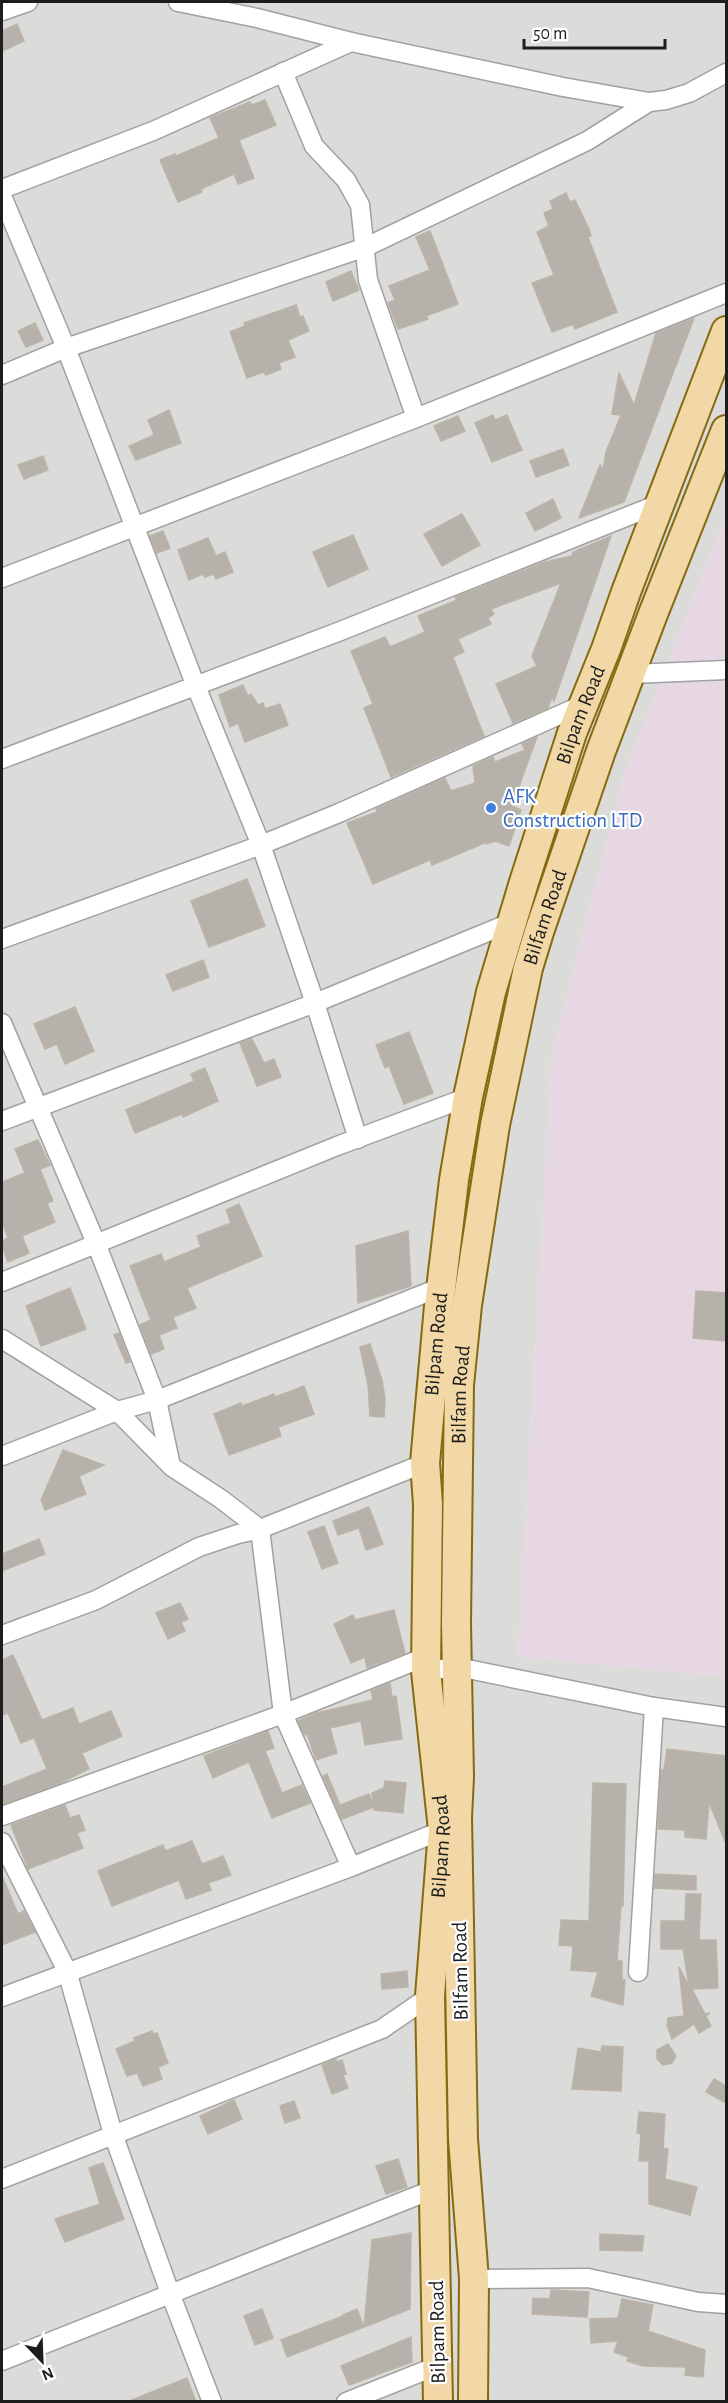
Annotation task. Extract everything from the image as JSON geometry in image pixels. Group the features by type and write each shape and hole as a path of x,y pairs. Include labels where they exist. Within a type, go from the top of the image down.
{"main road":[{"name":"Bilpam Road","path":"438,2402 430,1996 450,1823 426,1664 428,1504 425,1463 441,1287 454,1180 468,1097 491,992 572,733 726,331"},
{"name":"Bilfam Road","path":"472,2402 474,2279 463,2139 450,1823 458,1667 456,1502 459,1385 467,1305 495,1125 528,969 601,751 726,430"}],"street":[{"path":"2,11 28,2"},
{"path":"178,2 255,10 351,42 562,87 649,102 689,93 726,73"},
{"path":"2,189 153,131 351,42"},
{"path":"283,72 314,146 346,180 360,205 368,280 416,418"},
{"path":"2,375 66,348 366,247 587,141 649,102"},
{"path":"2,196 66,348 195,684 261,844 358,1139"},
{"path":"2,578 416,418 726,293"},
{"path":"2,759 195,684 338,632 661,503"},
{"path":"631,674 726,670"},
{"path":"2,939 339,813 584,704"},
{"path":"2,1121 315,1003 512,922"},
{"path":"2,1023 96,1243 157,1400 172,1467"},
{"path":"2,1282 468,1097"},
{"path":"2,1456 117,1411 157,1400 441,1287"},
{"path":"2,1340 117,1411 172,1467 221,1499 260,1529 283,1714 351,1867"},
{"path":"2,1635 96,1600 199,1547 260,1529 425,1463"},
{"path":"2,1816 426,1664 458,1667 654,1707 726,1717"},
{"path":"638,1972 654,1707"},
{"path":"2,1997 351,1867 450,1823"},
{"path":"2,1842 67,1971 113,2134 212,2402"},
{"path":"2,2179 382,2029 430,1996"},
{"path":"2,2361 434,2190"},
{"path":"474,2279 588,2278 698,2302 726,2304"},
{"path":"346,2402 439,2366"}],"shaded area":[{"path":"2,2 726,2 726,515 622,780 552,1056 518,1656 726,1677 726,2401 2,2402"},
{"path":"726,515 726,1677 518,1657 552,1056 622,780"}],"building":[{"path":"17,24 24,41 2,51 2,31"},
{"path":"265,100 276,125 239,140 254,178 238,184 234,174 178,202 160,160 175,154 176,156 219,138 210,118 250,102 252,105"},
{"path":"566,193 570,202 575,200 589,229 591,236 588,237 617,312 575,329 573,324 552,332 532,283 554,275 537,232 549,226 544,213 553,209 550,201"},
{"path":"430,231 458,304 426,316 428,319 398,329 388,303 395,300 389,286 430,270 416,237"},
{"path":"351,271 359,290 333,301 326,282"},
{"path":"296,305 309,331 288,340 295,357 279,363 281,369 266,375 264,372 247,378 230,332 245,326 244,323"},
{"path":"694,318 624,502 579,518 600,465 603,469 606,452 621,415 612,414 619,373 634,405 656,333"},
{"path":"35,323 43,340 26,347 18,331"},
{"path":"169,410 181,443 136,460 129,446 152,436 154,434 148,420"},
{"path":"493,415 495,420 507,415 522,450 492,462 475,423"},
{"path":"458,416 465,431 441,441 434,426"},
{"path":"563,449 569,465 536,477 530,461"},
{"path":"43,456 48,470 24,479 18,465"},
{"path":"553,499 561,518 535,531 526,513"},
{"path":"462,514 480,545 442,566 424,534"},
{"path":"163,531 170,548 157,553 150,536"},
{"path":"353,535 368,569 328,587 313,552"},
{"path":"611,536 554,701 552,697 548,708 513,723 496,684 537,666 532,656 561,583 491,609 494,614 488,618 491,624 458,639 464,652 453,657 484,736 391,777 364,708 373,704 351,651 385,637 390,647 425,632 418,616 457,600 455,597 545,562 572,556 573,552"},
{"path":"208,538 216,556 225,552 233,572 216,579 214,574 205,577 203,574 189,580 178,550"},
{"path":"243,685 248,696 251,694 258,705 263,703 265,709 280,704 288,725 245,742 238,723 230,727 219,695"},
{"path":"537,737 512,806 521,810 509,846 495,841 487,844 487,842 432,865 430,860 373,884 347,823 377,812 376,809 445,778 451,791 475,783 473,766 493,757 495,762 525,750 522,744"},
{"path":"247,879 265,926 209,947 191,901"},
{"path":"203,960 209,977 173,991 166,975"},
{"path":"75,1007 94,1051 65,1064 57,1044 45,1049 34,1024"},
{"path":"409,1032 433,1093 404,1104 389,1066 385,1068 376,1045"},
{"path":"252,1039 264,1063 274,1059 281,1077 257,1086 240,1043"},
{"path":"205,1068 218,1101 183,1117 182,1114 135,1133 126,1110 194,1081 191,1074"},
{"path":"38,1140 50,1165 40,1169 53,1201 47,1203 55,1222 22,1236 29,1253 8,1262 2,1245 2,1241 8,1238 2,1221 2,1182 25,1173 15,1149"},
{"path":"239,1204 262,1256 187,1288 196,1308 173,1317 177,1328 159,1335 164,1349 151,1354 140,1325 151,1320 130,1266 161,1254 164,1262 201,1247 197,1236 231,1223 226,1210"},
{"path":"408,1231 411,1286 358,1303 356,1246"},
{"path":"70,1288 86,1329 41,1346 26,1306"},
{"path":"696,1291 726,1293 726,1341 693,1338"},
{"path":"119,1333 130,1362 126,1363 114,1335"},
{"path":"370,1344 382,1380 385,1399 384,1417 370,1416 368,1385 360,1347"},
{"path":"304,1386 314,1414 278,1427 281,1436 229,1455 214,1414 241,1403 242,1406"},
{"path":"63,1450 104,1465 79,1476 86,1494 45,1510 41,1500"},
{"path":"369,1507 383,1544 366,1550 359,1528 338,1535 333,1521"},
{"path":"324,1526 338,1563 322,1569 308,1532"},
{"path":"39,1539 45,1554 2,1571 2,1554"},
{"path":"180,1603 188,1619 181,1622 185,1631 168,1639 156,1613"},
{"path":"394,1610 405,1653 367,1668 365,1657 351,1663 334,1624 353,1615 355,1620"},
{"path":"13,1655 42,1720 73,1708 79,1724 111,1711 122,1736 82,1753 89,1769 58,1784 3,1804 2,1787 47,1769 34,1738 21,1743 8,1713 2,1715 2,1660"},
{"path":"390,1683 392,1697 396,1696 402,1739 365,1745 361,1721 330,1728 337,1753 316,1760 307,1734 304,1735 298,1721 316,1713 373,1700 371,1691"},
{"path":"268,1731 274,1748 265,1751 282,1793 302,1785 310,1803 272,1818 249,1762 213,1778 204,1756"},
{"path":"667,1749 726,1756 726,1844 709,1802 706,1839 685,1837 685,1830 658,1829 661,1770 664,1770"},
{"path":"327,1774 340,1805 369,1794 374,1806 372,1793 384,1788 385,1781 406,1783 403,1813 374,1810 374,1807 342,1819 323,1776"},
{"path":"593,1783 626,1784 623,1906 621,1906 617,1961 622,1961 622,1980 625,1980 623,2005 591,1996 598,1972 571,1970 573,1946 559,1945 561,1920 589,1921"},
{"path":"65,1805 70,1818 79,1815 85,1830 77,1833 83,1848 28,1869 11,1825"},
{"path":"192,1841 202,1864 223,1856 231,1875 208,1883 211,1890 186,1899 179,1880 112,1906 98,1871 163,1845 165,1851"},
{"path":"655,1874 696,1876 696,1890 654,1888"},
{"path":"2,1876 18,1914 24,1911 35,1932 2,1945"},
{"path":"686,1894 701,1894 699,1940 716,1940 718,1988 692,1989 705,2014 710,2013 706,2016 711,2026 699,2033 694,2024 672,2039 667,2025 668,2018 684,2016 679,1967 689,1986 683,1949 661,1949 661,1921 685,1921"},
{"path":"407,1971 408,1987 382,1989 381,1974"},
{"path":"152,2031 153,2034 157,2033 168,2063 158,2067 162,2079 143,2086 137,2073 127,2076 116,2049"},
{"path":"668,2044 676,2056 672,2063 663,2065 657,2059 657,2050"},
{"path":"602,2046 623,2047 621,2091 572,2089 578,2048 601,2052"},
{"path":"336,2059 337,2062 342,2060 346,2074 343,2075 348,2088 332,2094 322,2065"},
{"path":"714,2079 726,2086 726,2103 706,2092"},
{"path":"234,2100 242,2119 208,2134 200,2116"},
{"path":"294,2101 300,2118 285,2123 280,2106"},
{"path":"639,2112 665,2114 663,2148 668,2149 665,2179 697,2187 690,2215 649,2204 649,2161 639,2161 641,2134 637,2133"},
{"path":"398,2159 407,2187 386,2194 376,2166"},
{"path":"103,2163 124,2219 65,2242 55,2219 100,2204 89,2168"},
{"path":"411,2233 410,2309 364,2327 372,2240"},
{"path":"600,2234 644,2236 642,2251 600,2250"},
{"path":"551,2290 589,2292 587,2317 532,2314 533,2298 550,2299"},
{"path":"622,2299 653,2305 648,2331 705,2350 703,2377 685,2375 686,2367 643,2366 627,2361 628,2357 614,2352 618,2341 591,2343 590,2319 618,2318"},
{"path":"262,2309 273,2338 255,2345 244,2316"},
{"path":"357,2309 364,2327 287,2357 281,2340"},
{"path":"411,2337 412,2362 349,2385 341,2366"},
{"path":"187,2378 196,2402 129,2402 129,2401"}],"place":[{"name":"AFK Construction LTD","path":"491,808"}]}
